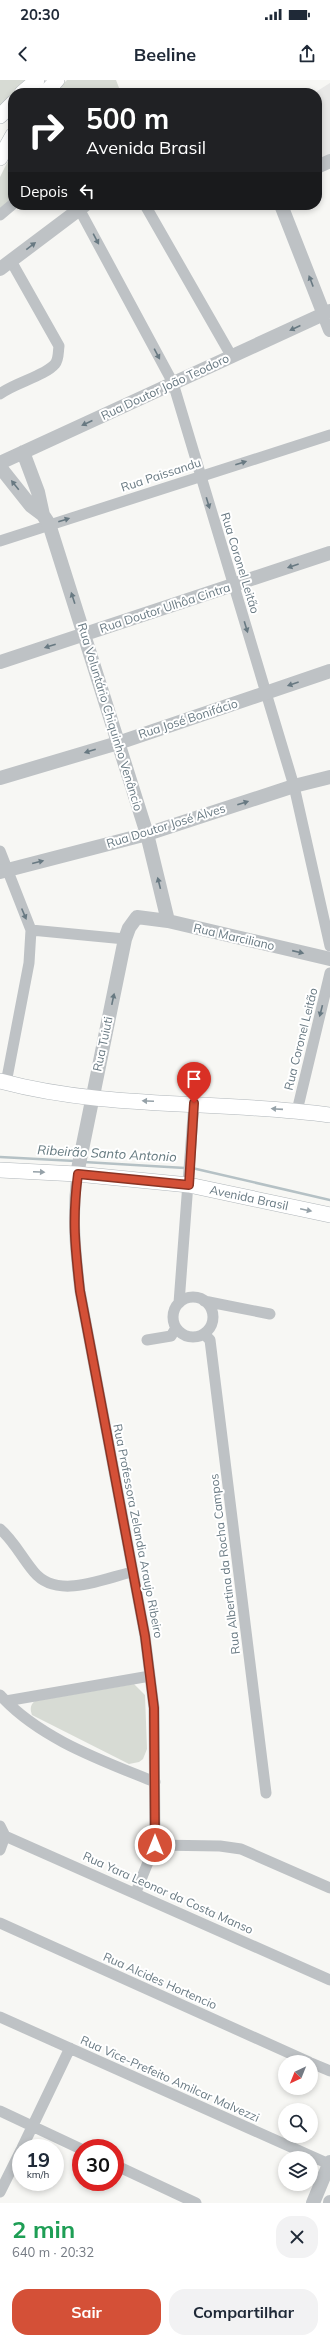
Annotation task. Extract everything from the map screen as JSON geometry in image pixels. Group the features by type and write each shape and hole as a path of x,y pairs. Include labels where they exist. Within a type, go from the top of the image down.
{"main road":[{"path":"28,88 37,80"},
{"path":"50,88 57,80"},
{"path":"0,116 8,107"},
{"path":"0,158 8,144"},
{"path":"3,1082 92,1099 194,1103 297,1110 330,1115"},
{"name":"Avenida Brasil","path":"0,1170 78,1170 190,1180 330,1215"}],"street":[{"path":"0,215 8,208"},
{"path":"0,394 11,386 50,369 56,363 58,356 58,346 6,265 75,210"},
{"name":"Rua Coronel Leitão","path":"82,210 173,383 294,786 330,946"},
{"path":"148,210 232,357"},
{"path":"283,210 327,313 330,330"},
{"name":"Rua Doutor João Teodoro","path":"0,463 327,313"},
{"name":"Rua Paissandu","path":"0,541 46,520 200,476 330,435"},
{"name":"Rua Voluntário Chiquinho Venâncio","path":"24,452 85,635 147,834 168,921"},
{"path":"0,467 31,506 46,520"},
{"name":"Rua Doutor Ulhôa Cintra","path":"0,662 234,586 330,553"},
{"name":"Rua José Bonifácio","path":"0,778 118,743 330,671"},
{"name":"Rua Doutor José Alves","path":"3,871 147,834 294,786 330,777"},
{"path":"0,851 3,871 31,930 29,962 3,1082"},
{"name":"Rua Marciliano","path":"137,916 168,921 330,959"},
{"name":"Rua Tuiuti","path":"78,1170 125,939 129,928 137,916"},
{"path":"31,930 125,939"},
{"name":"Rua Coronel Leitão","path":"297,1110 330,973"},
{"path":"147,1340 171,1336 176,1328 174,1315 179,1303 192,1158 194,1103"},
{"name":"Rua Professora Zelandia Araujo Ribeiro","path":"78,1170 73,1210 74,1241 78,1270 132,1572 145,1636 154,1708 156,1782 155,1845 136,1892"},
{"path":"179,1303 191,1298 270,1314"},
{"path":"176,1328 186,1336 192,1337 204,1334 209,1329 213,1318 209,1306 204,1301"},
{"name":"Rua Albertina da Rocha Campos","path":"204,1334 210,1340 266,1794"},
{"path":"0,1529 35,1574 48,1585 61,1588 132,1572"},
{"path":"3,1698 150,1676"},
{"path":"3,1698 22,1716 50,1734 86,1753 156,1782"},
{"path":"0,1850 3,1831"},
{"name":"Rua Yara Leonor da Costa Manso","path":"3,1831 330,1980"},
{"path":"155,1845 220,1846 241,1849 330,1888"},
{"name":"Rua Alcides Hortencio","path":"0,1923 294,2055"},
{"name":"Rua Vice-Prefeito Amilcar Malvezzi","path":"0,2017 330,2163"},
{"path":"27,2139 70,2048"},
{"name":"Rua Alcides Hortencio","path":"318,2066 330,2071"},
{"path":"0,2111 72,2145"},
{"path":"313,2203 330,2163"},
{"path":"0,2192 12,2169"},
{"path":"124,2169 196,2203"}],"shaded area":[{"path":"0,80 31,80 22,88 8,88 8,102 0,109"},
{"path":"67,80 116,80 119,88 59,88"},
{"path":"330,83 330,156 322,160 322,88"},
{"path":"8,161 8,203 0,209 0,177"},
{"path":"134,1684 145,1695 147,1749 143,1759 139,1762 129,1764 32,1715 31,1713 31,1706 35,1701"}],"waterway":[{"name":"Ribeirão Santo Antonio","path":"0,1157 75,1161"},
{"name":"Ribeirão Santo Antonio","path":"84,1162 185,1168"},
{"name":"Ribeirão Santo Antonio","path":"192,1168 330,1200"}],"route":[{"path":"155,1845 156,1782 154,1708 145,1636 80,1291 74,1241 73,1210 78,1174 189,1185 192,1158 194,1103"}]}
